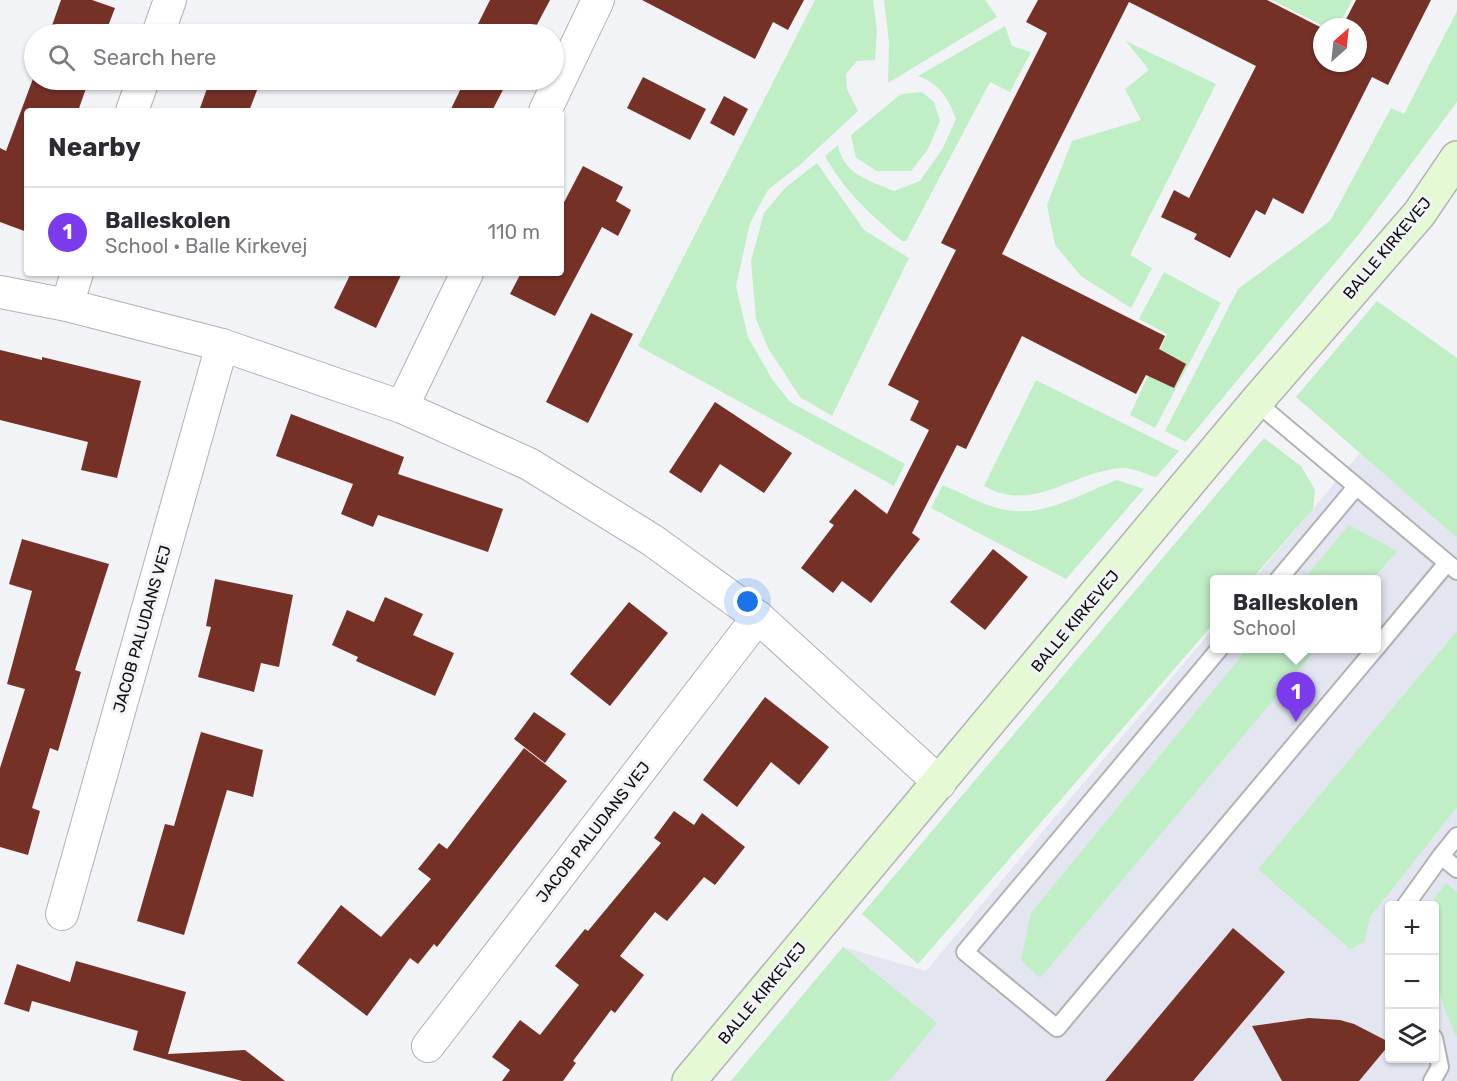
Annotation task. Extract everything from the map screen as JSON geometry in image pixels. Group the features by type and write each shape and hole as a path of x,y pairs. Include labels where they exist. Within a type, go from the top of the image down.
{"street":[{"path":"162,24 170,0"},
{"path":"564,71 598,0"},
{"path":"133,108 139,90"},
{"path":"546,108 555,90"},
{"name":"BALLE KIRKEVEJ","path":"688,1081 940,783 1256,402 1419,214 1457,158"},
{"path":"67,305 76,276"},
{"path":"402,407 466,276"},
{"path":"0,292 67,305 222,345 402,407 529,464 652,540 758,617 940,783"},
{"name":"JACOB PALUDANS VEJ","path":"62,914 222,345"},
{"name":"JACOB PALUDANS VEJ","path":"428,1046 758,617"}],"lane":[{"path":"1256,402 1452,567 1381,643"},
{"path":"1281,575 1356,487"},
{"path":"1216,653 965,952 1057,1029 1372,653"},
{"path":"1409,901 1457,836"},
{"path":"1441,856 1457,869"},
{"path":"1432,1081 1440,1067 1439,1062"}],"shaded area":[{"path":"1360,453 1457,538 1457,1081 731,1081 843,947 926,971 1210,632 1210,653 1381,653 1381,575 1257,575"}],"green space":[{"path":"815,0 873,0 877,30 875,60 857,61 846,74 847,89 858,111 802,163 768,190 750,223 736,286 748,337 772,379 790,402 905,464 894,486 638,346"},
{"path":"884,0 985,0 997,17 888,83 889,42"},
{"path":"1272,0 1352,0 1343,18 1313,18 1313,21"},
{"path":"1457,11 1457,102 1359,234 1186,442 1165,431 1238,289 1330,221 1391,108 1404,114"},
{"path":"1005,26 1012,46 1031,52 1010,92 990,82 906,241 902,241 859,202 841,181 825,156 838,145 845,163 852,170 867,180 894,191 920,181 943,148 956,119 942,92 932,83 918,76"},
{"path":"1126,41 1216,84 1130,255 1152,268 1131,308 1081,276 1055,245 1047,205 1072,141 1141,120 1125,89 1149,70"},
{"path":"922,92 934,102 940,121 928,149 911,171 877,171 856,158 851,135 901,94"},
{"path":"817,163 864,230 909,258 832,416 800,397 768,348 756,319 751,261 764,213 786,187"},
{"path":"1164,272 1221,303 1155,428 1130,415 1167,334 1139,319"},
{"path":"1377,301 1457,358 1457,538 1296,397"},
{"path":"1036,380 1179,451 1156,477 1121,468 1086,476 1036,494 1019,496 984,486"},
{"path":"1264,438 1301,466 1315,490 1313,509 1255,575 1210,575 1210,628 918,964 862,914"},
{"path":"1117,480 1144,489 1066,579 931,508 943,485 997,508 1029,511 1068,501"},
{"path":"1349,525 1397,551 1376,575 1307,575"},
{"path":"1457,631 1457,807 1370,917 1364,942 1350,949 1258,869"},
{"path":"1244,653 1313,653 1040,978 1021,960 1031,913"},
{"path":"1446,883 1457,892 1457,1037 1439,989 1439,901 1432,901"},
{"path":"843,947 937,1023 889,1081 731,1081"}],"building":[{"path":"61,0 92,0 115,8 109,24 53,24"},
{"path":"490,0 550,0 537,24 478,24"},
{"path":"642,0 804,0 788,30 773,22 755,59"},
{"path":"1038,0 1267,0 1313,23 1313,72 1367,72 1367,18 1347,18 1356,0 1431,0 1388,85 1372,77 1303,214 1273,198 1265,215 1256,210 1230,258 1194,239 1197,234 1161,217 1174,190 1189,198 1256,66 1129,2 1002,254 1165,336 1159,349 1186,364 1174,388 1146,375 1136,394 1022,336 966,449 957,445 912,533 920,539 871,603 842,581 833,593 801,568 834,525 829,522 855,489 887,514 929,430 910,420 919,401 888,385 956,250 941,243 1047,33 1026,22"},
{"path":"643,77 706,109 690,140 627,108"},
{"path":"29,90 85,90 79,108 24,108 24,231 0,222 0,148 6,151"},
{"path":"206,90 257,90 250,108 200,108"},
{"path":"460,90 503,90 494,108 451,108"},
{"path":"724,96 748,109 734,136 710,123"},
{"path":"583,166 623,187 616,201 631,210 618,236 602,227 555,316 510,294 519,276 564,276 564,202"},
{"path":"350,276 401,276 376,328 334,308"},
{"path":"591,313 633,334 588,423 546,402"},
{"path":"0,350 42,360 42,357 141,381 117,478 81,470 88,442 0,420"},
{"path":"715,402 792,453 764,493 720,464 701,493 669,472"},
{"path":"291,414 404,457 398,474 503,509 488,552 378,515 373,527 341,514 353,484 276,456"},
{"path":"22,539 109,564 75,670 81,672 58,751 50,748 32,808 40,811 28,855 0,847 0,768 25,689 7,684 32,591 9,584"},
{"path":"993,549 1028,577 985,630 950,602"},
{"path":"215,579 293,595 279,667 261,663 254,692 198,677 211,627 206,626"},
{"path":"385,597 423,614 413,635 454,653 435,696 356,661 358,657 332,645 347,610 374,622"},
{"path":"629,602 668,633 610,706 570,674"},
{"path":"765,697 829,747 799,785 771,762 737,807 703,780"},
{"path":"534,712 566,734 545,763 514,739"},
{"path":"201,732 263,750 253,797 227,790 184,935 137,921 165,824 174,826"},
{"path":"524,748 567,781 437,947 434,944 418,964 410,958 367,1016 297,963 341,905 381,937 431,879 418,869 439,843 447,849"},
{"path":"674,811 694,825 702,813 745,847 715,885 704,877 667,921 655,912 620,956 644,975 615,1013 611,1010 573,1061 576,1063 563,1081 502,1081 510,1070 492,1057 520,1020 540,1035 579,985 555,966 585,929 588,931 661,843 654,838"},
{"path":"1233,928 1285,972 1193,1081 1105,1081"},
{"path":"76,961 186,992 168,1054 245,1050 285,1081 242,1081 133,1050 138,1031 32,1001 29,1012 4,1004 17,964 70,982"},
{"path":"1309,1018 1340,1020 1354,1024 1385,1040 1385,1050 1359,1081 1282,1081 1252,1026"}],"place":[{"name":"Balleskolen","path":"1296,722"}]}
